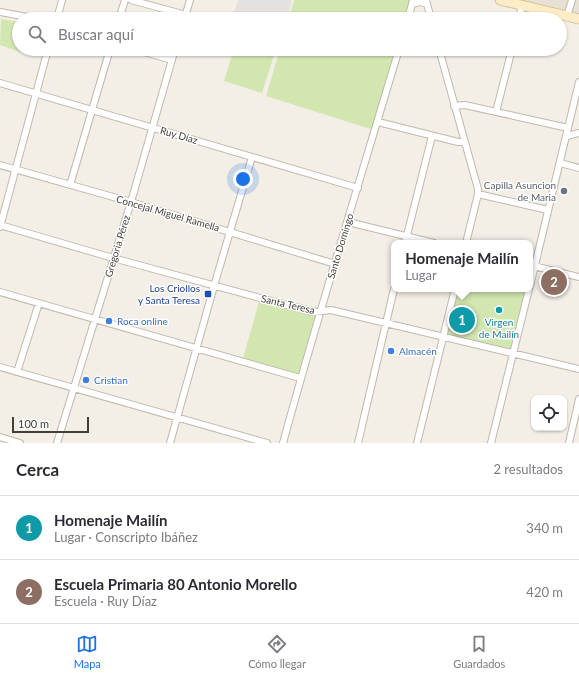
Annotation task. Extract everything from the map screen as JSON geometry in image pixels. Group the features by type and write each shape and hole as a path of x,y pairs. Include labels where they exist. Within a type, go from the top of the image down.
{"main road":[{"path":"501,0 551,12"},
{"path":"568,16 579,19"}],"street":[{"path":"59,12 62,0"},
{"path":"121,12 125,0"},
{"path":"131,0 169,12"},
{"path":"186,12 190,0"},
{"path":"568,16 572,0"},
{"path":"410,12 412,2 426,2 429,12"},
{"path":"520,12 522,5"},
{"path":"0,12 12,14"},
{"path":"0,226 46,56"},
{"path":"70,185 108,56"},
{"path":"158,56 172,60"},
{"name":"Gregoria Pérez","path":"58,443 173,56"},
{"name":"Santo Domingo","path":"283,443 300,378 397,56"},
{"path":"441,56 478,189 467,240"},
{"path":"496,112 510,56"},
{"path":"533,262 567,136 579,82"},
{"name":"Ruy Díaz","path":"0,83 358,188"},
{"path":"454,106 465,105 568,128"},
{"path":"378,122 458,142 465,142"},
{"path":"567,136 579,133"},
{"path":"348,222 406,240 432,136"},
{"path":"170,443 252,157"},
{"path":"560,163 579,168"},
{"name":"Concejal Miguel Ramella","path":"0,165 130,202 335,264"},
{"path":"478,194 548,210"},
{"name":"Santa Teresa","path":"0,226 214,286 312,311 330,310 579,369"},
{"path":"533,266 579,277"},
{"path":"0,292 300,378"},
{"path":"358,443 393,292"},
{"path":"417,443 454,292"},
{"path":"492,443 529,292"},
{"path":"17,372 39,303"},
{"path":"0,367 267,443"},
{"path":"569,443 579,399"},
{"path":"0,437 20,443"}],"shaded area":[{"path":"238,0 292,0 289,12 234,12"},
{"path":"524,0 579,0 579,13"}],"green space":[{"path":"294,0 410,0 407,12 291,12"},
{"path":"1,19 12,21 12,49 0,45"},
{"path":"232,56 274,56 262,93 224,81"},
{"path":"278,56 395,56 374,130 266,96"},
{"path":"454,292 528,292 513,354 444,337"},
{"path":"260,298 320,311 300,378 242,362"}],"place":[{"name":"Capilla Asuncion de Maria","path":"564,191"},
{"name":"Escuela Primaria 80 Antonio Morello","path":"554,282"},
{"name":"Los Criollos y Santa Teresa","path":"208,294"},
{"name":"Virgen de Mailín","path":"499,310"},
{"name":"Homenaje Mailín","path":"462,320"},
{"name":"Roca online","path":"109,321"},
{"name":"Almacén","path":"391,351"},
{"name":"Cristian","path":"86,380"}]}
